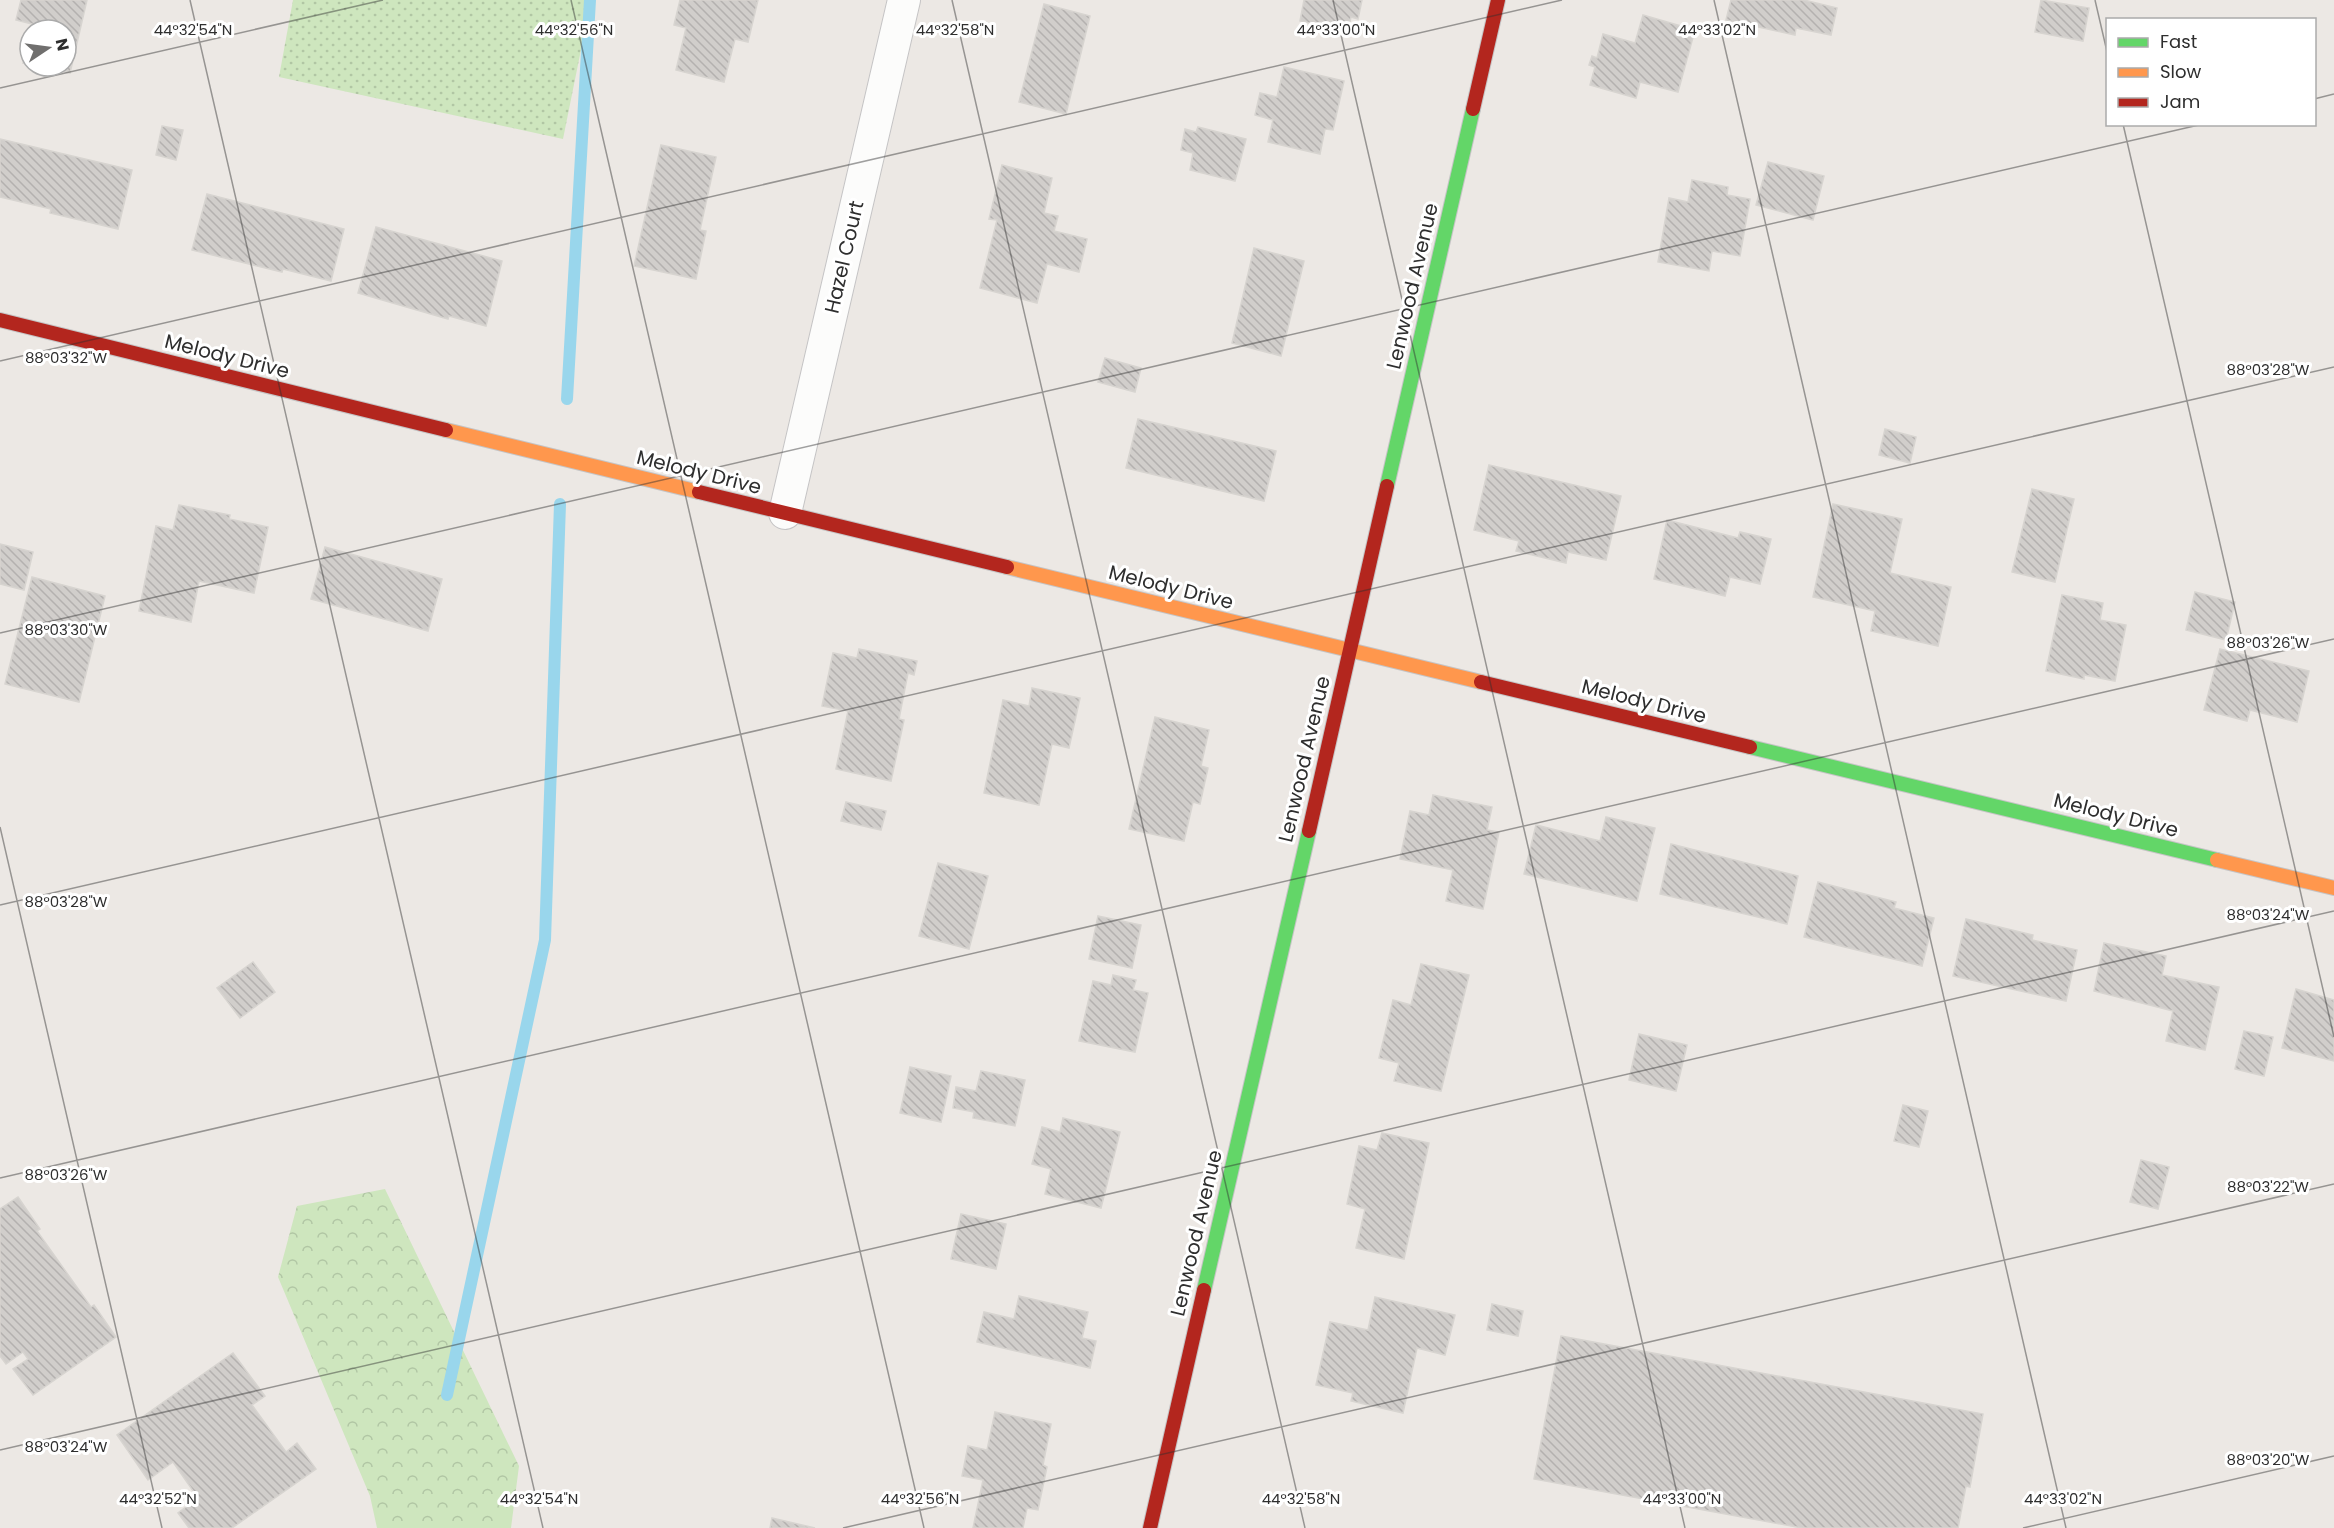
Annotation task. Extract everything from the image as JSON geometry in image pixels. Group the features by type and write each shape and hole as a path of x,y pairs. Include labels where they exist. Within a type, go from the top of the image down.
{"street":[{"name":"Hazel Court","path":"785,513 904,0"},
{"name":"Lenwood Avenue","path":"1150,1528 1348,650 1498,0"},
{"name":"Melody Drive","path":"0,321 2334,888"}],"green space":[{"path":"293,0 591,0 563,139 279,77"},
{"path":"385,1189 519,1466 511,1528 377,1528 370,1496 278,1277 297,1206"}],"building":[{"path":"21,0 87,0 78,39 78,18 18,18 16,20"},
{"path":"680,0 758,0 748,42 735,39 724,82 676,70 686,28 674,25"},
{"path":"1304,0 1362,0 1358,19 1351,17 1348,31 1300,21"},
{"path":"1731,0 1804,0 1837,8 1831,35 1796,28 1795,35 1726,20"},
{"path":"2041,0 2089,8 2083,41 2035,32"},
{"path":"1044,4 1090,16 1066,114 1019,102"},
{"path":"1643,15 1695,30 1678,92 1640,82 1636,98 1590,85 1595,67 1589,65 1592,56 1597,58 1603,34 1635,43"},
{"path":"1284,67 1344,81 1333,130 1325,129 1320,154 1268,142 1273,120 1255,115 1260,93 1277,97"},
{"path":"162,126 183,130 176,160 156,155"},
{"path":"1198,127 1246,139 1235,181 1190,170 1193,153 1181,150 1185,129 1196,132"},
{"path":"0,139 132,170 118,229 50,213 51,209 0,197"},
{"path":"661,145 716,157 700,230 706,231 696,279 634,266"},
{"path":"1768,162 1824,176 1813,220 1756,205"},
{"path":"1002,165 1052,178 1044,213 1058,216 1054,231 1087,239 1079,272 1047,264 1037,303 980,288 997,220 989,219"},
{"path":"1692,180 1728,187 1727,195 1750,199 1740,256 1712,251 1709,271 1658,262 1669,198 1688,202"},
{"path":"207,194 344,229 331,281 283,269 282,272 192,250"},
{"path":"376,227 502,261 486,326 449,316 448,319 358,293"},
{"path":"1254,248 1304,261 1281,356 1232,343"},
{"path":"1105,358 1141,368 1135,392 1098,382"},
{"path":"1138,419 1276,451 1264,501 1126,468"},
{"path":"1885,429 1916,437 1910,463 1879,455"},
{"path":"1489,465 1621,496 1606,560 1568,552 1566,563 1516,551 1519,541 1474,530"},
{"path":"2032,489 2074,499 2055,582 2012,572"},
{"path":"1833,504 1902,519 1890,573 1951,587 1938,646 1871,631 1875,611 1813,597"},
{"path":"179,505 230,515 229,519 268,527 254,593 199,581 191,622 139,611 156,526 173,530"},
{"path":"1667,520 1738,538 1740,532 1771,539 1760,584 1730,577 1725,596 1654,579"},
{"path":"0,544 33,552 24,590 0,584"},
{"path":"325,547 442,579 428,631 311,599"},
{"path":"32,577 105,596 79,702 5,684"},
{"path":"2195,592 2235,602 2226,640 2186,630"},
{"path":"2062,595 2103,603 2100,620 2126,625 2115,681 2084,675 2084,679 2046,671"},
{"path":"859,649 917,661 914,675 908,673 899,719 904,720 891,781 836,769 848,711 822,706 833,653 857,658"},
{"path":"2220,649 2309,671 2297,722 2250,710 2247,721 2204,710"},
{"path":"1032,688 1080,698 1069,748 1052,744 1039,805 984,793 1003,700 1029,706"},
{"path":"1155,717 1209,730 1201,766 1208,768 1200,804 1193,802 1184,841 1129,829"},
{"path":"1433,795 1492,807 1487,830 1499,832 1483,909 1446,901 1453,870 1400,859 1410,811 1429,815"},
{"path":"846,802 886,811 881,830 841,821"},
{"path":"1606,817 1655,828 1637,901 1524,874 1536,825 1600,841"},
{"path":"1671,844 1798,876 1787,924 1660,894"},
{"path":"938,863 988,876 969,949 919,936"},
{"path":"1818,882 1896,902 1894,908 1934,918 1922,966 1804,937"},
{"path":"1098,916 1141,925 1132,968 1089,959"},
{"path":"1966,919 2033,935 2032,940 2077,950 2066,1001 1953,976"},
{"path":"2104,943 2166,956 2162,975 2219,987 2205,1050 2166,1041 2173,1011 2094,991"},
{"path":"253,962 275,992 240,1018 217,988"},
{"path":"1421,964 1469,975 1441,1091 1394,1081 1399,1063 1379,1058 1393,1000 1411,1005"},
{"path":"1113,975 1136,980 1133,990 1148,993 1135,1052 1079,1041 1093,981 1111,985"},
{"path":"2296,989 2334,1000 2334,1061 2282,1048"},
{"path":"2244,1031 2273,1037 2264,1076 2235,1069"},
{"path":"1639,1034 1687,1045 1676,1091 1629,1080"},
{"path":"910,1067 951,1076 941,1122 900,1113"},
{"path":"981,1071 1025,1080 1015,1126 973,1118 974,1112 953,1108 956,1087 976,1091"},
{"path":"1903,1105 1928,1111 1919,1147 1894,1141"},
{"path":"1063,1118 1120,1132 1101,1208 1045,1194 1051,1169 1032,1164 1042,1127 1060,1132"},
{"path":"1382,1133 1429,1143 1404,1259 1356,1248 1365,1209 1347,1204 1359,1146 1377,1150"},
{"path":"2141,1160 2169,1167 2158,1209 2130,1202"},
{"path":"18,1197 40,1229 37,1231 91,1307 94,1305 116,1337 33,1395 13,1369 28,1359 23,1352 6,1364 0,1356 0,1209"},
{"path":"961,1214 1006,1224 996,1269 951,1259"},
{"path":"1019,1296 1088,1312 1082,1338 1096,1341 1090,1368 977,1342 984,1312 1014,1319"},
{"path":"1375,1297 1455,1315 1445,1355 1417,1348 1403,1413 1351,1401 1353,1393 1316,1385 1330,1322 1368,1330"},
{"path":"1492,1304 1523,1311 1518,1336 1487,1330"},
{"path":"1561,1336 1983,1414 1970,1487 1966,1486 1958,1528 1802,1528 1534,1479"},
{"path":"233,1353 265,1396 252,1405 286,1452 297,1443 316,1469 232,1528 189,1528 178,1513 198,1498 173,1462 148,1480 117,1435"},
{"path":"995,1412 1051,1424 1043,1465 1047,1467 1038,1510 1027,1508 1023,1528 973,1528 983,1480 962,1476 968,1446 987,1450"},
{"path":"772,1518 815,1528 770,1528"}],"waterway":[{"path":"567,399 590,0"},
{"path":"447,1395 545,940 560,504"}],"traffic: fast":[{"path":"1387,486 1473,109"},
{"path":"1750,747 2217,860"},
{"path":"1204,1290 1309,831"}],"traffic: slow":[{"path":"446,430 699,492"},
{"path":"1007,567 1481,682"},
{"path":"2217,860 2334,888"}],"traffic: jam":[{"path":"1473,109 1498,0"},
{"path":"0,320 446,430"},
{"path":"1309,831 1387,486"},
{"path":"699,492 1007,567"},
{"path":"1481,682 1750,747"},
{"path":"1150,1528 1204,1290"}]}
